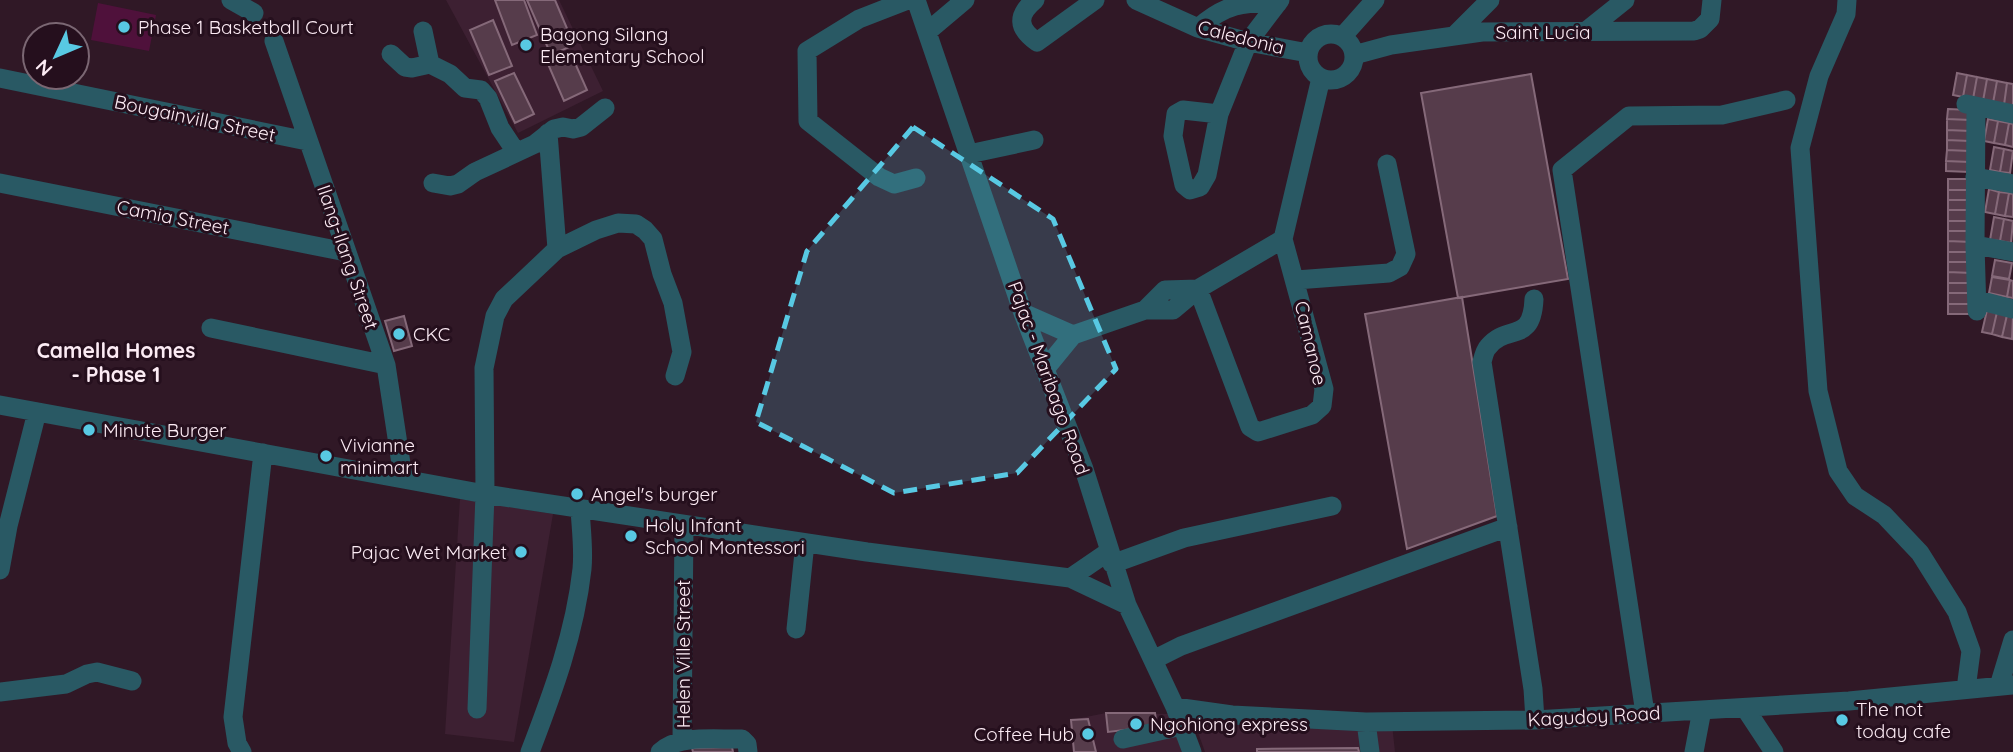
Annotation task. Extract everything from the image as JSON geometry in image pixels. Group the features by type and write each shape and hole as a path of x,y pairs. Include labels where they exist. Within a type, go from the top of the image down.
{"street":[{"path":"232,0 254,13"},
{"path":"908,0 859,19 807,51 808,121 879,177 894,184 916,178"},
{"name":"Pajac - Maribago Road","path":"916,0 1023,313 1084,469 1127,605 1175,706 1192,752"},
{"path":"927,32 965,0"},
{"path":"1035,0 1021,16 1028,35 1037,42 1095,0"},
{"name":"Caledonia","path":"1136,0 1198,28 1248,42 1308,53"},
{"path":"1342,37 1375,0"},
{"path":"1456,34 1490,0"},
{"path":"1585,32 1625,0"},
{"name":"Saint Lucia","path":"1354,55 1391,45 1456,34 1503,31 1694,31 1710,19 1712,0"},
{"path":"1847,0 1846,14 1819,76 1800,148 1818,391 1838,471 1855,496 1884,515 1920,553 1957,612 1971,651 1966,689"},
{"path":"1198,28 1214,13 1247,2 1279,2"},
{"path":"1219,114 1248,42 1279,2"},
{"path":"423,31 430,64"},
{"path":"1330,34 1342,37 1351,46 1354,55 1351,69 1344,76 1331,80 1321,78 1310,68 1310,45 1319,37 1330,34"},
{"name":"Ilang-Ilang Street","path":"274,41 386,365 403,477"},
{"path":"391,54 405,66 412,68 430,64 450,74 465,88 481,90 488,98 500,128 516,152"},
{"name":"Bougainvilla Street","path":"0,78 307,141"},
{"path":"1046,368 1073,335 1146,310 1173,310 1198,289 1283,239 1321,78"},
{"path":"1645,713 1562,170 1629,116 1722,115 1786,100"},
{"path":"2013,114 1971,105 1978,305 2013,309"},
{"path":"433,183 450,186 458,184 475,172 535,144 563,127 581,127 605,108"},
{"path":"548,134 557,249"},
{"path":"969,154 1034,140"},
{"path":"1296,280 1389,273 1400,267 1406,254 1387,164"},
{"path":"1975,177 2013,184"},
{"name":"Camia Street","path":"0,183 346,252"},
{"path":"477,709 485,494 484,369 495,316 504,299 557,249 596,230 618,223 636,224 653,239 676,313 682,352 676,376"},
{"name":"Camanoe","path":"1198,289 1250,427 1258,432 1312,415 1322,407 1324,389 1283,239"},
{"path":"1975,244 2013,251"},
{"path":"1534,299 1533,312 1527,326 1488,346 1482,362 1533,689 1535,720"},
{"path":"1023,313 1073,335"},
{"path":"211,328 386,365"},
{"path":"0,405 485,494 805,543 1070,578 1127,605"},
{"path":"0,570 8,526 37,412"},
{"path":"242,752 237,743 233,717 264,453"},
{"path":"1070,578 1110,558 1184,537 1332,506"},
{"path":"530,752 572,629 582,566 580,509"},
{"name":"Helen Ville Street","path":"682,741 684,525"},
{"path":"1153,660 1181,646 1508,527"},
{"path":"796,629 805,543"},
{"path":"2006,686 2013,640"},
{"path":"0,692 66,684 97,672 132,681"},
{"name":"Kagudoy Road","path":"1175,706 1232,715 1366,722 1535,720 1849,701 2006,686"},
{"path":"1745,708 1774,752"},
{"path":"1694,752 1702,710"},
{"path":"1366,722 1370,752"},
{"path":"1123,739 1182,726"},
{"path":"660,752 682,741 742,739 747,744 748,752"}],"highlighted area":[{"path":"913,127 1053,219 1116,369 1017,473 894,493 756,422 807,251"}],"shaded area":[{"name":"Bagong Silang Elementary School","path":"446,0 559,0 603,91 518,133"},
{"name":"Phase 1 Basketball Court","path":"98,3 156,15 149,51 91,40"},
{"path":"460,499 553,514 514,742 445,734"},
{"path":"1106,713 1169,714 1182,752 1074,752 1071,720"},
{"path":"1194,721 1392,724 1395,752 1205,752"}],"building":[{"path":"495,0 524,0 537,35 512,45"},
{"path":"527,0 555,0 574,45 551,55"},
{"path":"493,20 512,66 489,75 470,30"},
{"path":"571,54 587,90 564,101 548,64"},
{"path":"514,73 534,114 515,123 495,81"},
{"path":"1957,73 1967,75 1963,97 1953,95"},
{"path":"1531,74 1568,279 1458,298 1421,93"},
{"path":"1967,75 1977,77 1973,99 1963,97"},
{"path":"1977,77 1987,79 1983,101 1973,99"},
{"path":"1987,79 1997,81 1993,103 1983,101"},
{"path":"1997,81 2007,83 2004,105 1993,103"},
{"path":"2007,83 2013,84 2013,107 2004,105"},
{"path":"1948,109 1970,110 1970,120 1947,119"},
{"path":"1947,119 1970,120 1970,131 1947,130"},
{"path":"1988,119 1998,121 1994,143 1984,141"},
{"path":"1998,121 2009,123 2005,145 1994,143"},
{"path":"2009,123 2013,124 2013,147 2005,145"},
{"path":"1947,130 1970,131 1969,141 1947,140"},
{"path":"1947,140 1969,141 1969,151 1947,150"},
{"path":"1994,147 2004,149 2000,172 1990,170"},
{"path":"2004,149 2013,151 2010,173 2000,172"},
{"path":"1947,150 1969,151 1969,162 1946,161"},
{"path":"1946,161 1969,162 1969,172 1946,171"},
{"path":"1948,179 1971,179 1970,190 1948,190"},
{"path":"1989,189 1999,192 1995,214 1985,212"},
{"path":"1948,190 1970,190 1970,200 1948,200"},
{"path":"1999,192 2009,193 2005,216 1995,214"},
{"path":"2009,193 2013,194 2013,217 2005,216"},
{"path":"1948,200 1970,200 1970,210 1948,210"},
{"path":"1948,210 1970,210 1971,221 1948,221"},
{"path":"1994,217 2004,219 2000,241 1990,240"},
{"path":"2004,219 2013,221 2011,243 2000,241"},
{"path":"1948,221 1971,221 1971,231 1948,231"},
{"path":"1948,231 1971,231 1971,242 1948,241"},
{"path":"1948,241 1971,242 1971,252 1948,252"},
{"path":"1948,252 1971,252 1970,262 1948,262"},
{"path":"1995,260 2012,263 2009,279 1992,276"},
{"path":"1948,262 1970,262 1971,273 1948,272"},
{"path":"1948,272 1971,273 1971,283 1948,283"},
{"path":"1992,277 2010,280 2007,297 1989,293"},
{"path":"2010,280 2013,281 2013,298 2007,297"},
{"path":"1948,283 1971,283 1971,293 1948,293"},
{"path":"1948,293 1971,293 1971,304 1948,304"},
{"path":"1462,297 1497,516 1407,549 1365,314"},
{"path":"1948,304 1971,304 1971,314 1948,314"},
{"path":"1987,310 1997,312 1992,334 1982,332"},
{"path":"1997,312 2007,315 2002,337 1992,334"},
{"path":"2007,315 2013,316 2012,339 2002,337"},
{"name":"CKC","path":"404,316 412,346 394,351 385,321"},
{"path":"1106,713 1155,713 1157,726 1108,732"},
{"path":"1088,719 1096,752 1074,752 1071,720"},
{"path":"732,747 733,752 693,752 692,748"},
{"path":"1358,748 1359,752 1257,752 1257,749"}],"place":[{"name":"Phase 1 Basketball Court","path":"124,27"},
{"name":"Bagong Silang Elementary School","path":"526,45"},
{"name":"CKC","path":"399,334"},
{"name":"Minute Burger","path":"89,430"},
{"name":"Vivianne minimart","path":"326,456"},
{"name":"Angel's burger","path":"577,494"},
{"name":"Holy Infant School Montessori","path":"631,536"},
{"name":"Pajac Wet Market","path":"521,552"},
{"name":"The not today cafe","path":"1842,720"},
{"name":"Ngohiong express","path":"1136,724"},
{"name":"Coffee Hub","path":"1088,734"}],"district":[{"name":"Camella Homes - Phase 1","path":"116,363"}]}
